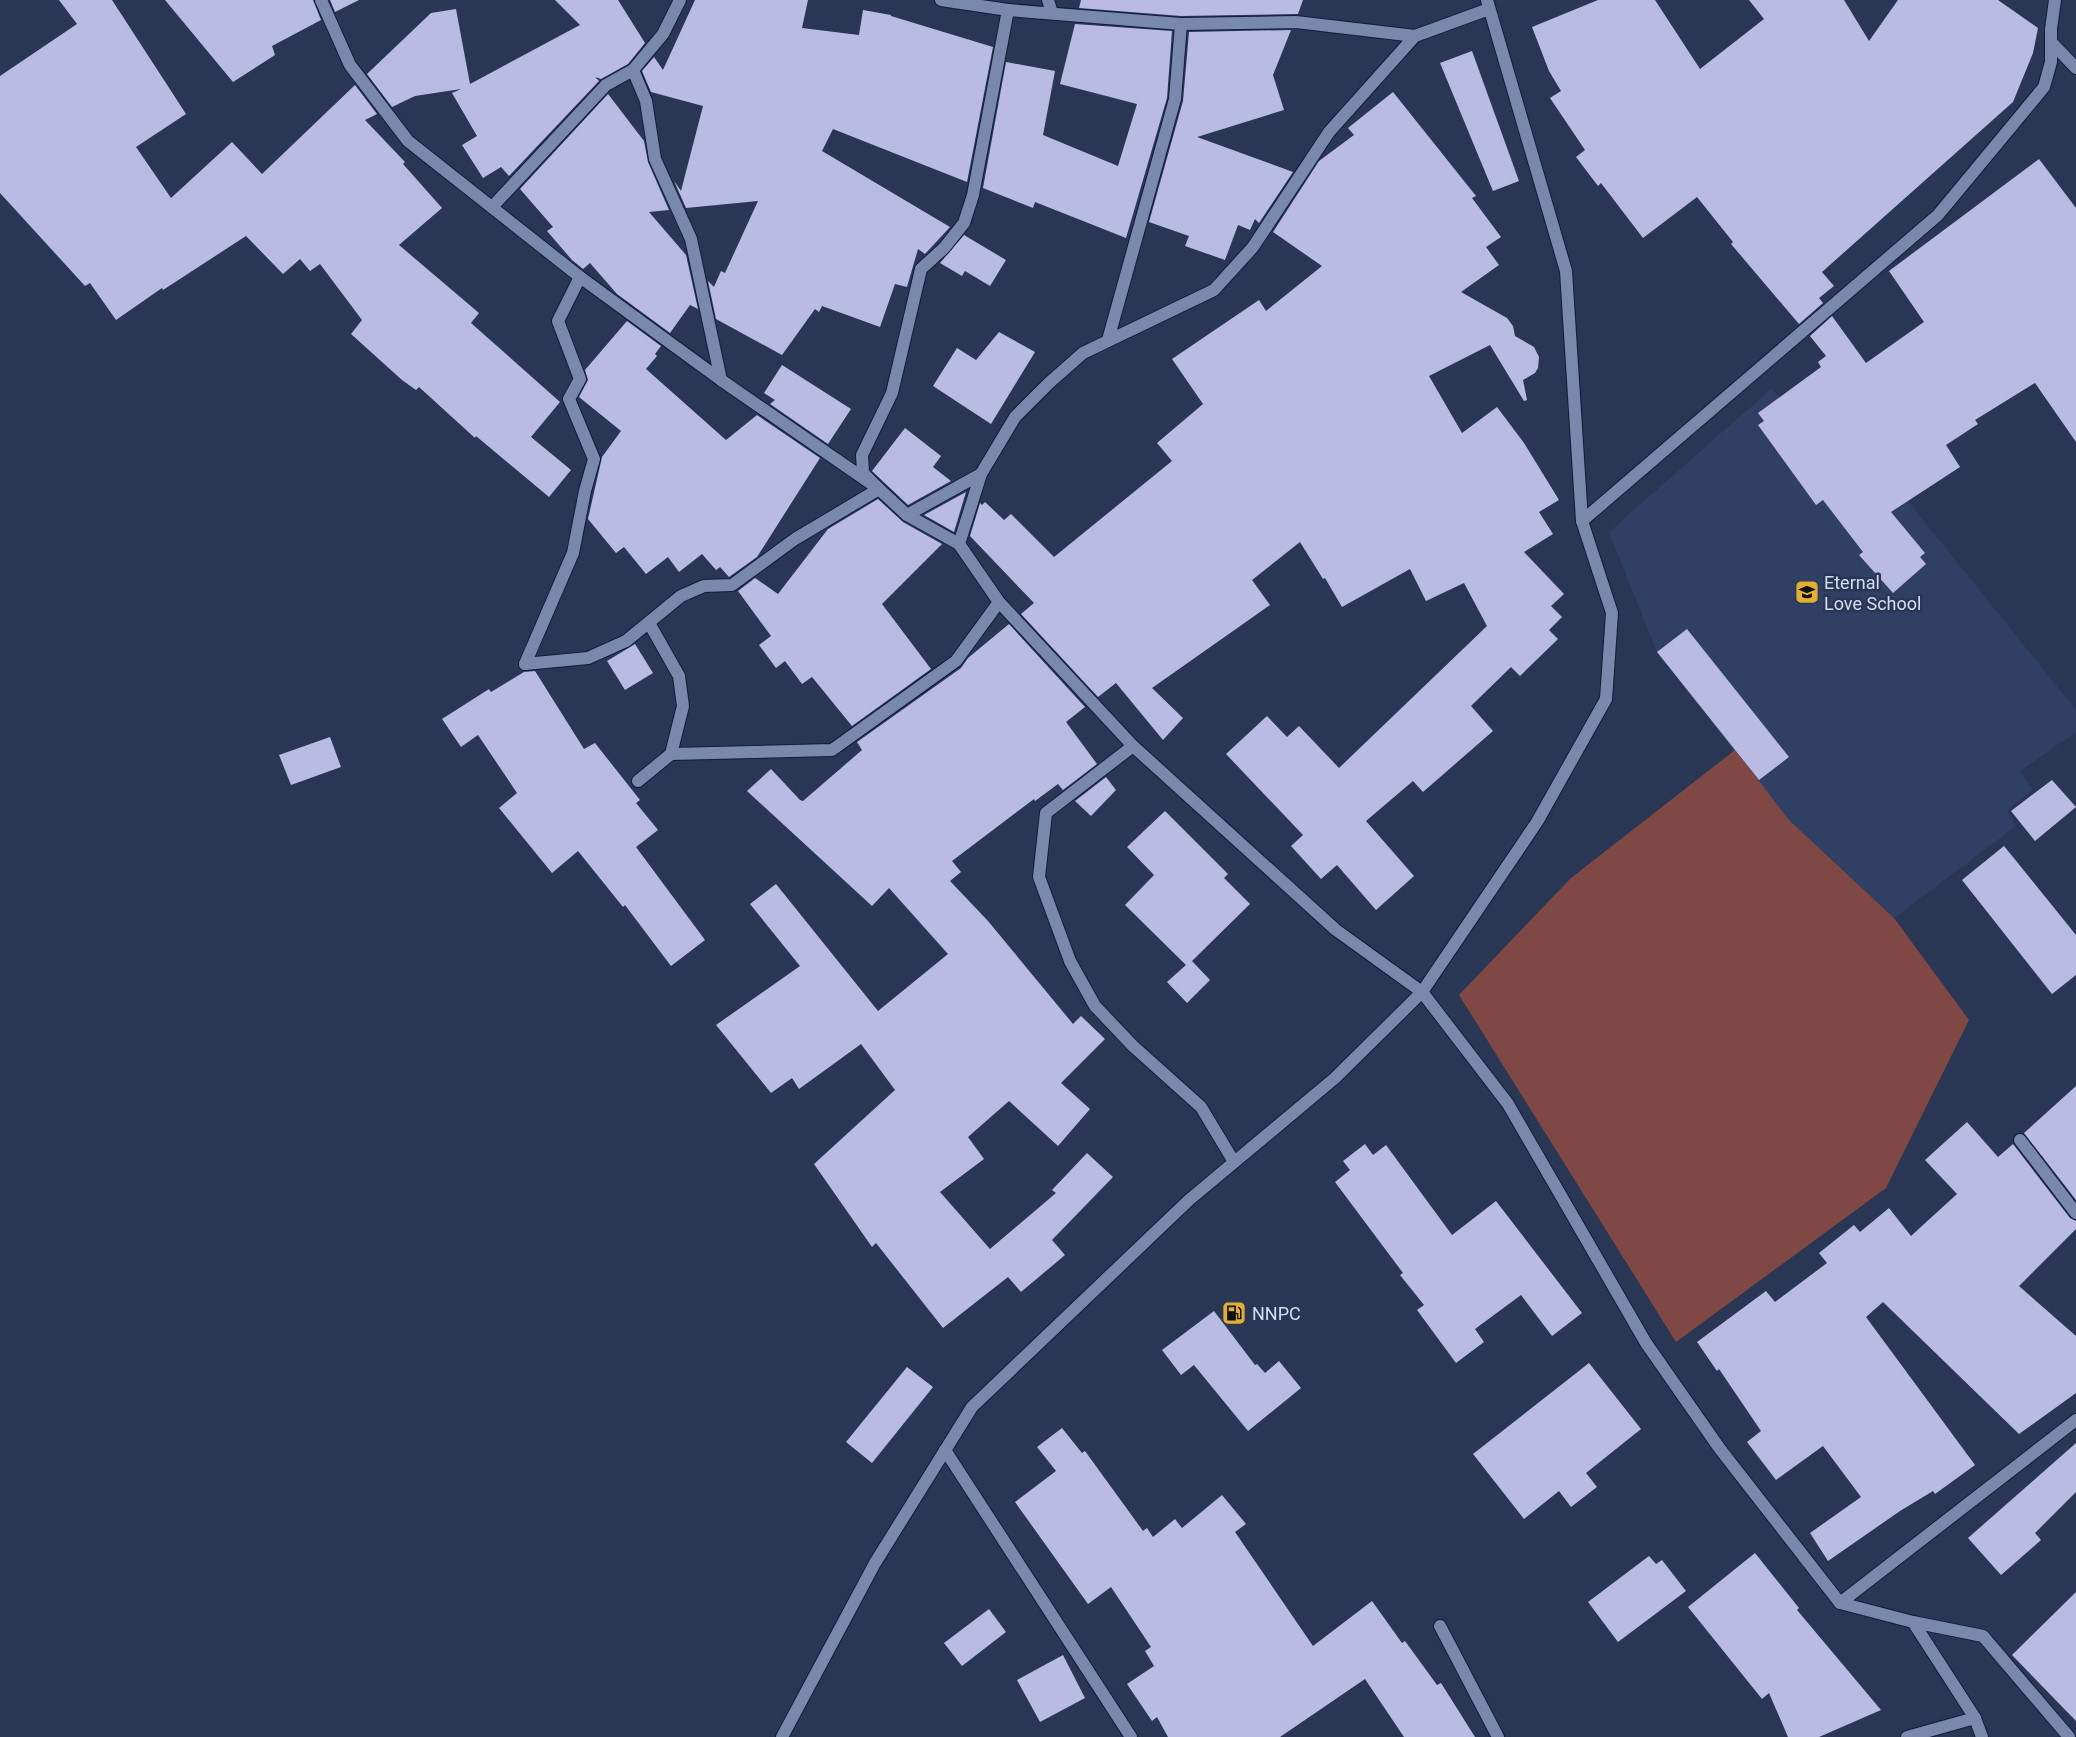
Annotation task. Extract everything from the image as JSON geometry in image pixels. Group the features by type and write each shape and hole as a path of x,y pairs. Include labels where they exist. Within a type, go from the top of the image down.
{"street":[{"path":"321,0 350,64 408,141 580,277 721,380 879,490"},
{"path":"492,208 606,85 634,70 663,34 680,0"},
{"path":"941,0 1008,10 1181,24 1296,22 1415,36"},
{"path":"1048,0 1052,13"},
{"path":"1582,521 1938,215 2044,87 2051,62 2055,0"},
{"path":"782,1737 875,1563 972,1407 1188,1200 1335,1078 1422,992 1537,822 1606,699 1612,613 1582,521 1566,270 1488,4 1415,36 1329,132 1253,247 1214,290 1083,353 1048,383 1015,417 981,474 959,544"},
{"path":"1008,10 981,161 964,222 944,248 921,269 892,393 862,455 863,473 907,515 959,544 999,602 1134,746 1336,930 1422,992 1508,1104 1646,1343 1720,1449 1840,1603 1913,1622 1983,1636 2069,1737"},
{"path":"1108,340 1174,99 1181,24"},
{"path":"2051,42 2076,68"},
{"path":"634,70 646,101 655,158 691,239 721,380"},
{"path":"580,277 558,321 580,379 569,399 594,459 585,491 573,553 525,664 588,658 626,641 681,596 704,586 732,585 795,539 879,490"},
{"path":"907,515 981,474"},
{"path":"671,754 832,750 956,661 999,602"},
{"path":"638,781 671,754 683,706 679,676 649,623"},
{"path":"1134,746 1046,813 1038,877 1070,962 1095,1006 1133,1046 1201,1107 1234,1162"},
{"path":"2020,1140 2076,1213"},
{"path":"1840,1603 2076,1420"},
{"path":"945,1450 1131,1737"},
{"path":"1913,1622 1975,1718 1982,1737"},
{"path":"1440,1626 1498,1737"},
{"path":"1907,1737 1975,1718"}],"shaded area":[{"name":"Eternal Love School","path":"1807,376 2076,710 2076,732 2020,771 2033,790 2007,810 2016,826 1894,918 1789,820 1657,652 1609,532 1771,389 1780,398"},
{"path":"1735,750 1789,820 1894,918 1969,1020 1886,1188 1676,1342 1459,995 1571,878"}],"building":[{"path":"59,0 112,0 186,114 136,147 171,198 232,142 262,174 355,85 377,114 365,120 405,162 403,164 442,208 399,245 479,313 471,323 560,402 531,437 571,470 549,497 476,436 475,438 419,387 416,390 402,380 351,334 362,320 320,264 310,271 300,259 283,274 246,236 163,290 162,288 116,320 90,283 85,286 0,193 0,76 77,24"},
{"path":"165,0 313,0 321,20 272,46 275,55 233,82"},
{"path":"330,0 359,0 335,12"},
{"path":"555,0 618,0 645,43 628,64 601,79 595,77 599,81 509,176 501,167 483,178 462,145 477,136 452,93 461,89 415,96 392,107 367,74 431,13 456,9 470,84 580,25"},
{"path":"695,0 808,0 802,28 859,35 863,10 891,15 993,47 967,182 833,129 822,151 950,227 925,254 918,249 907,287 895,284 880,327 822,306 819,312 815,309 782,355 716,319 708,281 714,287 721,271 725,273 758,201 686,208 674,181 681,191 703,106 651,92 642,71 654,57 663,70"},
{"path":"1081,0 1303,0 1298,14 1181,16 1079,8"},
{"path":"1598,0 1655,0 1700,69 1764,19 1749,0 1844,0 1869,41 1898,0 1998,0 2038,28 2033,53 2013,102 1822,272 1834,286 1819,298 1823,303 1799,324 1731,244 1733,242 1697,197 1643,238 1601,183 1598,186 1576,157 1585,150 1550,98 1561,91 1549,71 1532,27"},
{"path":"1075,24 1172,31 1167,98 1126,238 1035,202 1033,208 983,188 1006,62 1055,71 1043,135 1118,166 1137,104 1060,84"},
{"path":"1291,30 1273,75 1284,110 1197,137 1293,172 1259,223 1255,219 1250,230 1238,225 1225,260 1185,246 1189,236 1149,222 1183,101 1189,32"},
{"path":"1472,51 1519,181 1493,191 1440,63"},
{"path":"1393,92 1476,196 1472,198 1501,237 1486,247 1499,265 1461,292 1507,318 1513,326 1515,336 1534,347 1539,357 1538,368 1535,373 1523,380 1527,400 1524,401 1490,345 1429,376 1462,433 1497,407 1524,443 1559,500 1539,512 1553,534 1524,552 1564,594 1551,606 1562,617 1549,630 1558,639 1520,676 1511,667 1471,706 1493,731 1423,792 1413,781 1366,821 1414,876 1376,910 1337,865 1321,879 1291,846 1303,835 1226,754 1267,716 1287,737 1299,726 1339,768 1487,626 1464,583 1426,601 1410,569 1342,607 1300,542 1252,580 1270,605 1152,688 1183,718 1163,740 1116,683 1098,697 1021,614 1034,603 970,536 980,503 982,505 985,502 1004,520 1011,514 1054,557 1172,461 1157,443 1203,404 1172,359 1259,300 1266,311 1322,266 1273,232 1319,161 1354,135 1348,128"},
{"path":"608,94 644,141 648,162 669,210 649,212 686,255 698,309 690,305 670,333 617,294 590,263 583,269 572,260 547,231 553,227 520,189"},
{"path":"2039,159 2076,208 2076,442 2035,383 1975,420 1978,424 1946,445 1960,467 1891,512 1925,553 1920,557 1926,564 1893,593 1859,555 1863,552 1823,500 1816,505 1758,425 1764,421 1758,413 1821,367 1818,362 1826,356 1810,336 1832,316 1866,363 1924,322 1889,271"},
{"path":"964,235 1006,260 990,286 965,271 962,276 940,263"},
{"path":"627,321 661,346 655,354 657,356 646,369 726,440 757,415 820,458 757,557 729,577 720,567 716,570 702,554 679,572 668,557 646,574 624,547 616,553 588,519 602,457 621,431 579,397 588,380 585,370"},
{"path":"999,332 1035,352 991,424 933,386 957,348 976,360"},
{"path":"782,365 851,409 828,444 770,404 775,400 764,393"},
{"path":"905,428 941,456 933,467 951,481 908,505 872,471"},
{"path":"966,492 954,532 924,515"},
{"path":"878,499 903,522 942,544 882,604 931,669 852,726 812,677 802,684 785,661 776,668 759,645 771,636 738,591 755,578 778,594 828,529"},
{"path":"1009,624 1085,707 1066,722 1097,764 1063,790 1058,784 1035,801 1034,799 952,861 961,872 950,881 988,921 1073,1024 1081,1016 1105,1039 1061,1083 1090,1109 1058,1146 1009,1101 968,1137 984,1159 940,1192 990,1249 1056,1193 1052,1190 1087,1153 1113,1177 1052,1240 1065,1255 1021,1292 1008,1277 943,1328 876,1243 872,1247 814,1164 895,1090 861,1044 799,1089 792,1078 771,1093 716,1025 800,966 750,904 776,884 878,1011 948,954 889,888 872,906 747,791 771,769 803,801 862,750 857,742 961,668 968,658"},
{"path":"1687,629 1789,757 1759,780 1657,652"},
{"path":"635,644 653,673 625,690 607,661"},
{"path":"535,671 584,749 595,743 640,800 636,803 658,830 636,847 705,940 671,966 625,905 623,907 578,851 552,873 499,808 517,793 478,735 461,747 442,719 489,689 491,692 524,672"},
{"path":"330,737 341,767 291,785 279,755"},
{"path":"1106,777 1116,790 1091,816 1075,801"},
{"path":"2052,780 2076,807 2035,841 2011,811"},
{"path":"1165,811 1228,874 1224,878 1250,904 1192,961 1210,980 1187,1003 1167,982 1186,965 1125,905 1154,875 1127,847"},
{"path":"2004,846 2076,935 2076,975 2052,994 1962,880"},
{"path":"2076,1086 2076,1200 2024,1133"},
{"path":"1967,1122 1998,1157 2013,1144 2070,1218 2076,1221 2076,1229 2019,1286 2076,1336 2076,1393 2019,1434 1883,1302 1866,1317 1975,1465 1935,1494 1933,1491 1900,1511 1828,1561 1810,1533 1861,1497 1823,1446 1776,1480 1747,1442 1761,1431 1719,1369 1717,1371 1697,1342 1766,1291 1775,1302 1827,1263 1819,1253 1854,1225 1860,1232 1889,1208 1911,1236 1957,1194 1925,1160"},
{"path":"1365,1144 1373,1155 1386,1145 1452,1235 1496,1201 1582,1313 1552,1336 1521,1295 1475,1329 1484,1342 1456,1363 1417,1310 1424,1305 1400,1275 1403,1273 1335,1182 1350,1170 1343,1161"},
{"path":"1214,1311 1255,1365 1257,1364 1265,1373 1279,1361 1301,1388 1248,1431 1194,1365 1181,1375 1162,1350"},
{"path":"1589,1363 1641,1429 1586,1473 1597,1487 1571,1507 1559,1491 1524,1519 1473,1454"},
{"path":"907,1367 933,1387 872,1463 846,1442"},
{"path":"1062,1428 1082,1453 1085,1451 1143,1531 1147,1528 1153,1537 1175,1519 1182,1528 1222,1495 1246,1524 1235,1532 1313,1646 1372,1601 1402,1643 1405,1641 1437,1685 1441,1683 1475,1737 1404,1737 1365,1679 1280,1737 1168,1737 1157,1717 1152,1721 1127,1684 1154,1666 1145,1651 1151,1647 1111,1587 1088,1604 1015,1502 1056,1471 1037,1447"},
{"path":"2076,1443 2076,1492 2035,1533 2041,1540 2001,1575 1968,1538"},
{"path":"1755,1553 1799,1608 1797,1610 1881,1710 1819,1737 1788,1737 1769,1693 1762,1699 1688,1607"},
{"path":"1649,1556 1656,1564 1662,1560 1686,1591 1618,1642 1588,1602"},
{"path":"2076,1592 2076,1721 2012,1655"},
{"path":"989,1609 1006,1632 962,1666 944,1643"},
{"path":"1063,1655 1085,1698 1040,1722 1017,1680"}],"place":[{"name":"Eternal Love School","path":"1807,592"},
{"name":"NNPC","path":"1234,1313"}]}
